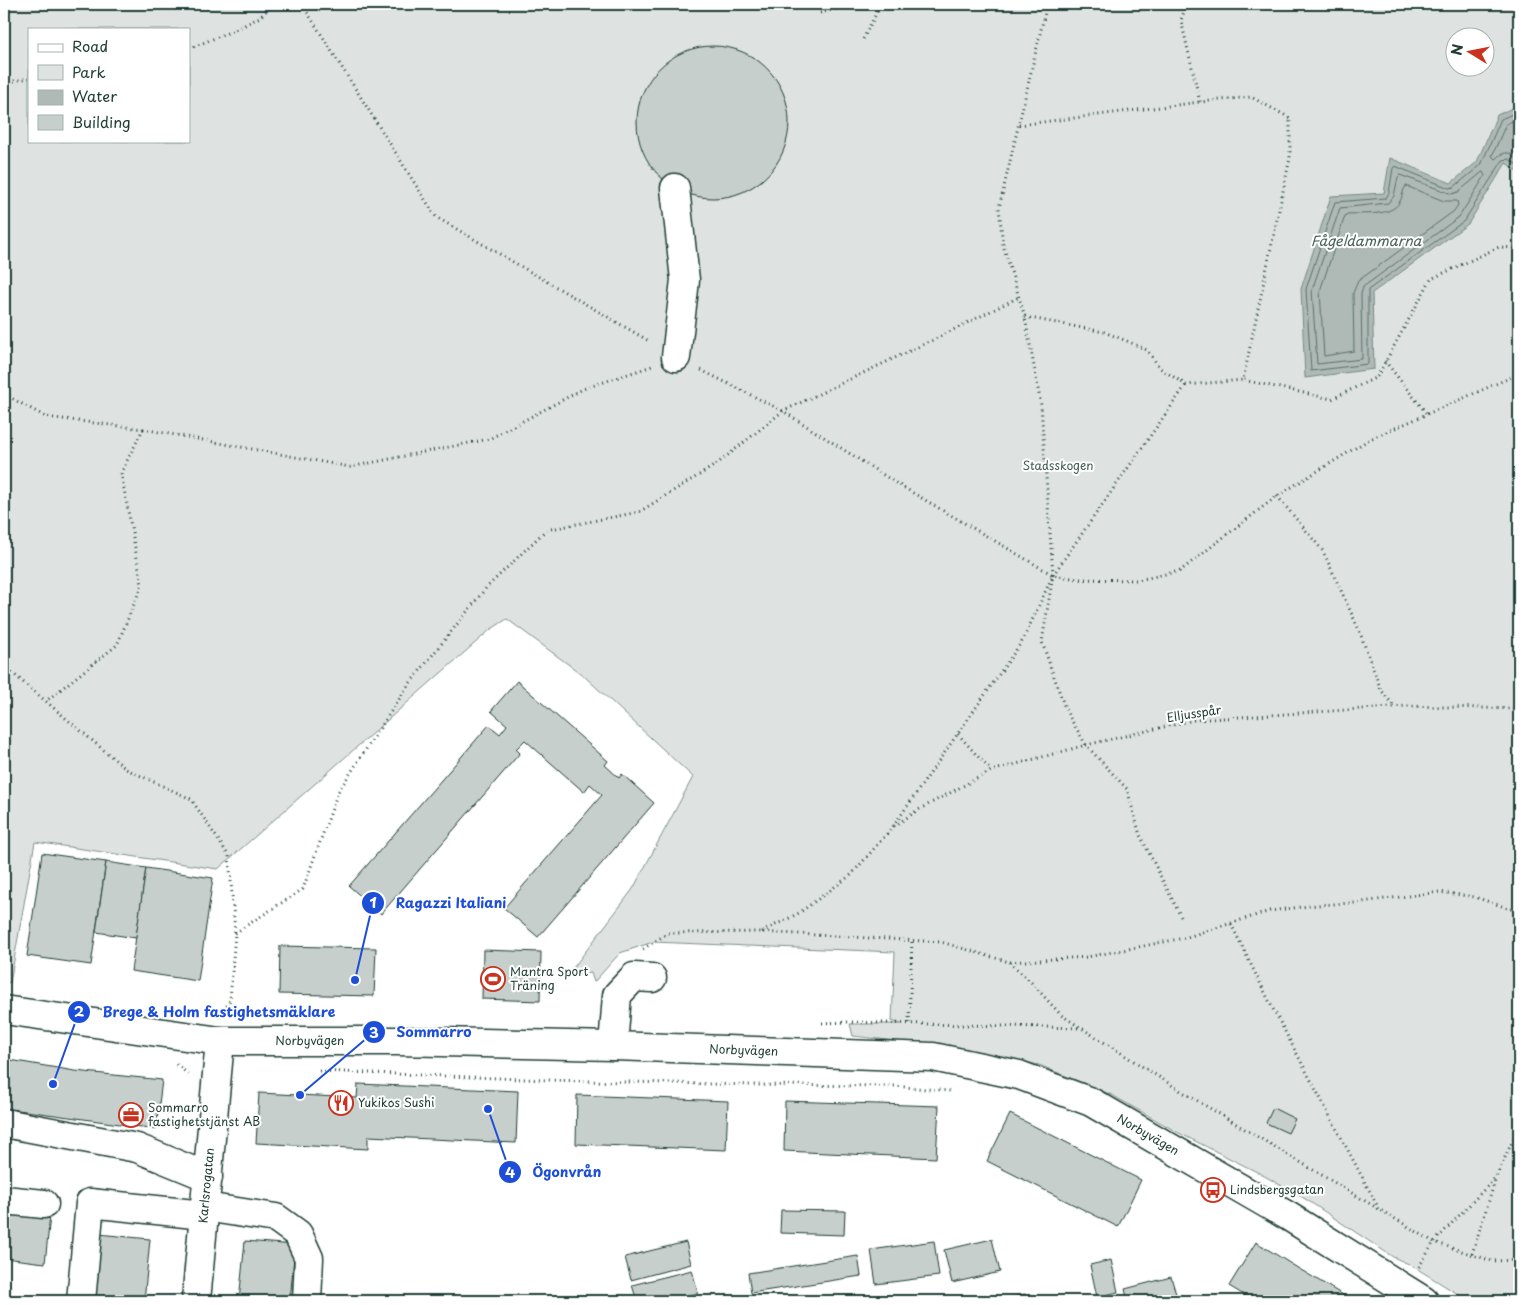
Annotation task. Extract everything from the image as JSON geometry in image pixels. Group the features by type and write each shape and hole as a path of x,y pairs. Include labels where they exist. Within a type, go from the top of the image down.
{"street":[{"path":"675,188 685,280 676,357"},
{"path":"613,1046 617,995 634,977 652,978"},
{"name":"Norbyvägen","path":"4,1010 216,1048 398,1041 933,1057 1019,1075 1090,1102 1288,1216 1415,1295"},
{"name":"Karlsrogatan","path":"196,1301 208,1177 216,1048"},
{"path":"4,1123 137,1148 208,1177"},
{"path":"4,1200 44,1204"},
{"path":"81,1301 90,1203 276,1218 298,1234 309,1258 307,1301"}],"path":[{"path":"190,47 238,29 260,17 273,4"},
{"path":"302,4 436,217 676,357 783,412 896,483 1053,574 1078,579 1138,580 1180,571 1277,496 1370,440 1514,376 1519,371"},
{"path":"820,13 857,4"},
{"path":"863,39 881,4"},
{"path":"1047,4 999,208 1003,245 1025,317 1041,404 1053,574 1042,642 1066,711 1086,745 1127,789 1140,835 1181,917"},
{"path":"1187,4 1181,20 1200,102"},
{"path":"4,83 28,78"},
{"path":"1019,125 1251,97 1290,118 1290,158 1243,380"},
{"path":"1025,317 1104,332 1127,341 1147,350 1160,368 1186,385 1243,380 1332,399 1377,377 1384,361 1431,279 1499,246 1519,248"},
{"path":"236,933 303,889 338,792 407,687 486,588 546,530 639,512 717,464 783,412 1019,297"},
{"path":"4,394 46,417 143,429 350,467 489,439 583,390 676,357"},
{"path":"1384,361 1427,414"},
{"path":"762,932 799,913 851,876 892,828 1023,640 1053,574 1186,385"},
{"path":"46,701 117,645 142,585 121,474 143,429"},
{"path":"1277,496 1323,551 1359,630 1381,690 1394,706"},
{"path":"4,666 126,769 191,799 229,856 236,933 230,1000 216,1048 173,1061"},
{"name":"Elljusspår","path":"892,828 918,810 991,771 1086,745 1194,720 1394,706 1519,709"},
{"path":"958,734 991,771"},
{"path":"636,954 668,933 762,932 942,942 1009,962 1087,957 1184,938 1270,912 1439,892 1475,897 1519,912"},
{"path":"1231,924 1378,1208"},
{"path":"908,1023 912,940"},
{"path":"1009,962 1031,982 1061,1015 1181,1091 1434,1242 1492,1261 1519,1260"},
{"path":"820,1023 908,1023 1081,1028"},
{"path":"314,1071 548,1080 894,1086 951,1091"},
{"path":"1519,1128 1519,1138"},
{"path":"1472,1254 1496,1177 1519,1128"},
{"path":"1415,1295 1434,1242 1496,1177"}],"green space":[{"name":"Stadsskogen","path":"4,4 1519,4 1519,1301 1469,1301 1411,1265 1393,1257 1307,1200 1259,1173 1179,1133 1112,1095 1039,1065 966,1049 853,1036 850,1024 901,1024 892,1021 895,952 653,942 620,953 594,982 591,973 567,976 633,889 693,777 584,676 507,619 490,630 218,869 35,842 10,983 4,981"}],"water":[{"name":"Fågeldammarna","path":"1519,105 1519,172 1506,163 1468,224 1372,293 1374,369 1305,378 1301,289 1331,196 1384,193 1390,158 1451,183 1477,162 1497,115"}],"building":[{"path":"713,46 728,47 742,51 755,58 767,68 777,80 784,93 788,107 788,137 784,151 777,164 767,176 755,186 742,193 728,197 713,198 698,197 684,193 671,186 659,176 649,164 642,151 638,137 637,122 638,107 642,93 649,80 659,68 671,58 684,51 698,47"},
{"path":"517,681 608,761 605,765 619,778 622,774 654,803 538,937 504,908 602,795 590,784 584,792 525,740 516,749 520,753 381,914 349,886 489,725 500,734 507,725 491,711"},
{"path":"42,853 106,862 91,965 27,956"},
{"path":"106,862 146,868 136,938 96,932"},
{"path":"146,868 213,878 198,981 131,971"},
{"path":"280,946 376,948 374,996 279,994"},
{"path":"483,950 541,952 540,1001 482,999"},
{"path":"4,1059 75,1071 162,1080 156,1129 4,1108"},
{"path":"358,1084 518,1091 516,1143 368,1136 368,1149 256,1143 259,1093 357,1098"},
{"path":"577,1095 728,1101 726,1150 576,1144"},
{"path":"785,1101 939,1106 936,1158 784,1151"},
{"path":"1273,1108 1295,1119 1288,1133 1266,1123"},
{"path":"1010,1114 1141,1180 1118,1227 987,1161"},
{"path":"781,1210 845,1211 844,1235 780,1233"},
{"path":"4,1211 50,1216 45,1263 4,1258"},
{"path":"98,1234 150,1239 144,1301 91,1301"},
{"path":"992,1239 1000,1272 952,1283 944,1250"},
{"path":"245,1241 295,1245 290,1301 239,1301"},
{"path":"934,1241 939,1276 876,1284 871,1250"},
{"path":"686,1242 691,1264 631,1280 625,1257"},
{"path":"1256,1242 1353,1301 1254,1301 1229,1286"},
{"path":"858,1256 861,1276 751,1293 748,1273"},
{"path":"1111,1260 1118,1292 1097,1297 1090,1265"},
{"path":"692,1270 698,1293 666,1301 637,1301 632,1285"},
{"path":"1171,1277 1178,1301 1128,1301 1125,1289"},
{"path":"1025,1294 1027,1301 996,1301"}],"place":[{"name":"Mantra Sport Träning","path":"493,979"},
{"name":"Ragazzi Italiani","path":"355,980"},
{"name":"Brege & Holm fastighetsmäklare","path":"53,1084"},
{"name":"Sommarro","path":"300,1095"},
{"name":"Yukikos Sushi","path":"341,1103"},
{"name":"Ögonvrån","path":"488,1109"},
{"name":"Sommarro fastighetstjänst AB","path":"131,1115"},
{"name":"Lindsbergsgatan","path":"1213,1190"}]}
